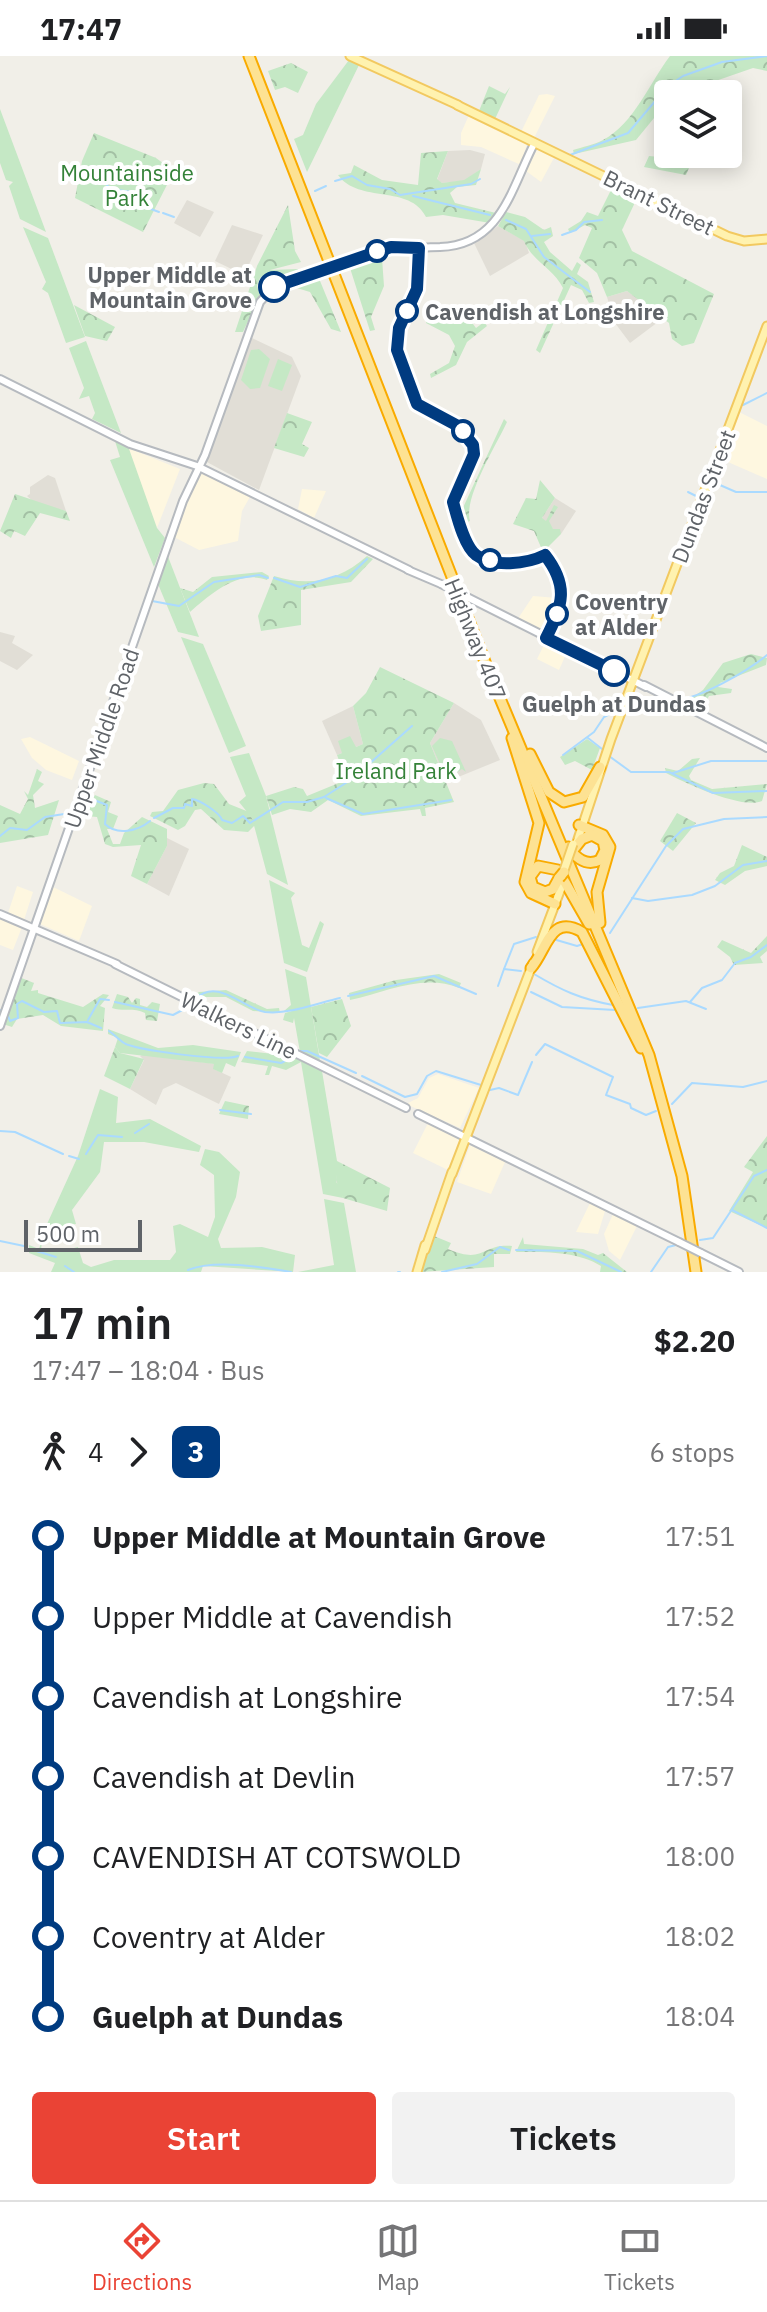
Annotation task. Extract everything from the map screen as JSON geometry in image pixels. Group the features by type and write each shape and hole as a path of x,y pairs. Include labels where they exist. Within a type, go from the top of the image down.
{"highway":[{"name":"Highway 407","path":"247,56 489,672 655,1071 677,1152 693,1272"},
{"name":"Highway 407","path":"247,56 511,735 642,1050 679,1181 693,1272"},
{"path":"489,672 553,797 564,802 579,800 589,790 600,767"},
{"path":"511,735 539,823 525,882 531,893 554,903"},
{"path":"543,802 577,858 593,863 603,857 605,850 603,841 592,835 574,846"},
{"path":"581,826 603,835 610,847 610,858 598,883 597,912 623,990"},
{"path":"562,878 545,892 533,887 530,877 538,866 558,870 593,931"},
{"path":"531,968 552,932 567,927 582,932 642,1050"}],"main road":[{"name":"Brant Street","path":"350,56 727,236 744,241 767,239"},
{"name":"Brant Street","path":"457,105 524,139 533,147 553,152"},
{"path":"194,474 260,304 276,287 391,247 457,246 483,234 498,220 533,147"},
{"name":"Dundas Street","path":"629,678 636,668 767,326"},
{"path":"0,379 120,437 160,453 200,463 256,494 767,748"},
{"path":"194,474 200,463"},
{"name":"Upper Middle Road","path":"0,1026 194,474"},
{"path":"417,1272 550,915 628,693 629,678"},
{"path":"4,916 44,932"},
{"path":"22,923 44,932"},
{"name":"Walkers Line","path":"44,932 115,964 739,1272"}],"shaded area":[{"path":"539,95 555,96 534,138 521,132"},
{"path":"469,115 527,143 521,165 481,147 461,145 461,133"},
{"path":"538,148 555,156 541,182 526,171"},
{"path":"470,150 485,154 481,169 464,181 442,183 437,180 448,151"},
{"path":"187,200 214,212 200,237 174,223"},
{"path":"232,225 263,235 244,275 215,261"},
{"path":"498,226 525,241 529,253 490,276 474,243"},
{"path":"627,291 658,311 662,319 630,343 615,323 607,297"},
{"path":"252,338 292,357 301,376 259,490 205,461"},
{"path":"739,412 767,426 767,479 721,459"},
{"path":"127,450 180,469 157,528"},
{"path":"204,472 251,495 242,511 238,541 199,550 174,537 198,474"},
{"path":"48,475 55,478 66,511 35,503 27,496 30,487"},
{"path":"302,489 326,491 314,518 298,509"},
{"path":"555,498 576,511 561,534 540,521"},
{"path":"533,596 557,598 546,634 517,620"},
{"path":"0,632 15,636 12,643 33,655 17,670 0,661"},
{"path":"546,641 567,652 559,670 537,659"},
{"path":"454,703 481,720 500,760 446,782 430,743"},
{"path":"353,706 363,744 337,755 322,721"},
{"path":"30,737 79,761 72,780 46,770 32,758 21,739"},
{"path":"165,837 189,849 169,896 147,884 167,846"},
{"path":"17,886 33,892 24,920 8,913"},
{"path":"51,886 92,906 79,941 40,924"},
{"path":"0,918 22,927 13,950 0,945"},
{"path":"144,1054 215,1064 214,1069 231,1077 219,1104 176,1083 163,1089 156,1105 130,1089 144,1060 140,1056"},
{"path":"438,1074 479,1088 460,1128 406,1104 418,1098 429,1078"},
{"path":"428,1123 460,1139 448,1170 413,1153"},
{"path":"470,1145 505,1162 491,1194 457,1182"},
{"path":"590,1203 605,1211 598,1234 576,1232"},
{"path":"613,1214 637,1226 620,1260 609,1251 604,1234"}],"green space":[{"path":"670,56 767,56 767,71 753,68 718,80 655,80"},
{"path":"349,60 359,65 307,172 294,139 303,135 316,104"},
{"path":"291,63 308,72 298,93 285,87 275,90 268,71"},
{"path":"654,81 654,118 636,140 574,154 573,150 592,145 614,133"},
{"path":"489,86 505,94 510,87 495,119 479,111"},
{"path":"0,109 46,232 20,219 9,186 13,182 6,180 0,163"},
{"name":"Mountainside Park","path":"94,133 156,158 174,171 143,232 75,198 82,161"},
{"path":"448,151 437,179 442,183 464,180 481,169 476,185 457,187 450,193 455,203 496,213 490,223 443,215 426,217 408,201 358,189 338,175 351,173 354,165 382,180 418,185 421,153"},
{"path":"649,156 654,156 654,168 689,168 686,175 644,167"},
{"path":"614,184 638,196 622,230 632,251 714,294 694,343 682,346 672,339 669,323 627,291 607,297 597,273 579,258 592,228 585,225 570,233 568,229 581,221 587,212 598,216"},
{"path":"288,205 295,251 301,262 270,270 298,269 298,272 275,281 266,274 260,278 257,286 260,295 243,332 235,332 257,266"},
{"path":"506,212 525,217 544,230 551,227 553,236 544,242 550,252 572,271 577,262 581,265 577,274 588,282 594,302 589,303 582,290 571,285 540,353 536,350 563,288 524,241 498,226"},
{"path":"23,227 48,238 85,337 66,343 48,293 42,289 46,282"},
{"path":"382,258 384,286 371,317 375,330 370,331 350,268"},
{"path":"318,276 341,332 331,329 310,292 290,286"},
{"path":"74,305 115,327 107,341 85,336"},
{"path":"444,307 461,308 476,328 484,322 487,326 467,342 456,365 431,378 430,374 449,363 455,346 449,335 426,323 429,316 438,321"},
{"path":"86,341 121,433 92,419 95,413 89,396 79,399 84,388 69,348"},
{"path":"259,349 270,359 260,388 250,389 241,380 251,350"},
{"path":"278,359 292,365 282,391 268,386"},
{"path":"287,413 312,422 302,444 309,448 304,457 274,448"},
{"path":"504,419 507,422 471,499 470,521 465,523 461,512"},
{"path":"115,441 128,446 157,528 165,538 154,567 110,460 120,457"},
{"path":"540,480 555,498 542,518 546,521 554,505 558,507 549,521 553,529 560,529 561,534 543,552 534,531 513,524 526,498 536,499"},
{"path":"15,494 66,511 70,521 40,513 25,536 14,531 11,538 0,531"},
{"path":"167,554 199,637 178,632 158,584"},
{"path":"367,556 373,559 351,582 301,590 301,625 261,631 258,616 274,576 299,581 323,580 346,571"},
{"path":"262,572 269,576 267,580 246,578 235,581 190,612 180,588 193,592 212,577"},
{"path":"181,637 203,644 246,746 229,753"},
{"path":"751,654 767,658 766,665 720,683 718,687 732,689 731,693 709,696 701,711 684,703 703,690 723,663"},
{"name":"Ireland Park","path":"380,667 454,703 430,743 454,802 425,808 426,816 422,816 420,809 361,816 328,800 311,812 290,809 272,815 266,796 294,787 303,789 307,796 346,780 337,755 342,753 338,741 350,736 356,747 363,744 353,706 366,693"},
{"path":"440,738 452,741 466,772 462,769 452,776 444,773 432,746"},
{"path":"587,739 600,748 592,770 575,761 565,765 560,757"},
{"path":"249,753 266,796 288,885 267,874 252,818 239,802 246,796 230,757"},
{"path":"700,758 689,776 691,780 712,789 767,784 762,801 753,803 728,799 666,773 665,768 678,771 692,759"},
{"path":"37,769 42,772 38,781 44,784 33,795 35,808 59,800 48,835 0,843 0,805 20,814 28,799 24,791 28,795"},
{"path":"204,783 214,784 229,804 249,812 255,825 248,832 224,830 201,809 195,810 185,826 178,830 150,816 152,812 163,811 178,790"},
{"path":"95,795 111,802 108,812 118,816 113,829 107,829 113,844 120,844 124,833 142,817 167,829 167,846 147,884 131,876 141,845 113,847 105,844 97,817 76,815 81,801 90,803"},
{"path":"677,813 696,823 673,851 660,841"},
{"path":"742,845 767,857 767,866 745,871 725,885 715,880 720,873 734,866"},
{"path":"269,880 295,893 291,898 302,945 309,948 320,921 324,924 307,972 284,963"},
{"path":"767,936 767,951 760,957 763,963 734,965 730,957 717,947 722,940 751,953"},
{"path":"285,969 306,977 320,1061 300,1052 294,1018 293,1023 283,1020 285,1013 292,1011 284,1011 291,1005"},
{"path":"439,974 461,983 459,988 432,982 419,983 350,1000 349,993 396,980"},
{"path":"19,977 34,983 31,991 38,990 38,993 83,1007 103,994 109,995 100,1006 105,1008 103,1031 61,1026 43,1015 17,1019 12,1027 3,1024"},
{"path":"226,990 267,1009 279,1008 280,1013 253,1011 226,997 192,997 199,992"},
{"path":"117,994 128,997 132,1003 136,998 140,999 140,1005 147,1007 152,1002 160,1004 157,1021 146,1020 145,1013 141,1011 112,1008"},
{"path":"342,999 351,1026 327,1057 319,1053 311,1007"},
{"path":"108,1029 158,1048 193,1045 241,1052 235,1067 226,1063 222,1073 213,1069 214,1064 120,1053 115,1047 118,1038 108,1034"},
{"path":"115,1047 120,1053 144,1059 130,1089 104,1076"},
{"path":"247,1051 291,1056 322,1071 338,1167 336,1182 341,1186 343,1198 323,1194 301,1062 286,1070 272,1066 269,1075 265,1075 268,1066 241,1062"},
{"path":"100,1089 118,1097 116,1123 150,1119 201,1146 199,1152 144,1142 104,1142 100,1172 72,1210 76,1224 49,1228 46,1237 42,1235 78,1156"},
{"path":"225,1101 249,1106 248,1119 219,1114"},
{"path":"767,1136 767,1228 729,1211 753,1172 744,1167"},
{"path":"205,1149 219,1152 240,1172 236,1197 218,1239 221,1248 262,1247 295,1255 293,1272 203,1266 201,1272 51,1272 55,1263 29,1253 29,1245 39,1249 42,1240 41,1251 58,1252 78,1247 83,1263 91,1267 114,1260 170,1260 176,1252 173,1226 180,1224 208,1237 215,1217 214,1175 200,1165"},
{"path":"337,1161 390,1188 387,1211 343,1198 336,1180"},
{"path":"324,1199 344,1203 356,1272 298,1272 334,1265"},
{"path":"434,1236 451,1243 448,1249 469,1255 494,1247 512,1246 510,1254 494,1254 494,1267 420,1272"},
{"path":"523,1237 524,1244 583,1249 598,1255 603,1253 627,1272 600,1272 601,1266 571,1255 516,1252"}],"waterway":[{"path":"570,155 628,133 668,86 683,76 722,62 767,56"},
{"path":"81,172 85,178 102,178 110,189 132,192 140,205 159,212"},
{"path":"335,181 352,176 367,185 390,189 400,195 471,184 480,179"},
{"path":"315,191 326,186"},
{"path":"413,196 490,215"},
{"path":"163,213 174,217"},
{"path":"506,220 526,229 544,257 590,292"},
{"path":"562,235 576,230 584,222 602,220"},
{"path":"532,236 550,234"},
{"path":"743,405 767,393"},
{"path":"713,482 736,492 767,492"},
{"path":"688,492 698,497"},
{"path":"274,578 300,587 336,576 347,578 367,559"},
{"path":"152,601 179,606 214,582 259,575 268,578"},
{"path":"677,699 711,689 767,655"},
{"path":"628,704 639,705 656,698"},
{"path":"563,755 594,732 604,717 614,712"},
{"path":"154,818 173,808 184,808 185,804 192,806 192,799 209,807 222,820 232,823 243,816 250,823 283,802 307,802 324,797 352,779 412,726"},
{"path":"588,738 602,749"},
{"path":"609,756 631,772 669,772 713,793 767,791"},
{"path":"673,773 711,761 767,761"},
{"path":"326,798 363,814 451,800"},
{"path":"81,807 94,800 107,805 105,824 115,830 134,830 150,821"},
{"path":"0,836 10,828 27,830 45,817 64,814"},
{"path":"610,933 666,846 683,829 724,819 767,817"},
{"path":"632,898 648,901 692,895 715,886 743,865 767,861"},
{"path":"504,969 514,944 536,937"},
{"path":"553,939 577,946 583,944"},
{"path":"690,1002 702,988 722,980 735,963 751,957 767,945"},
{"path":"498,986 504,969 521,971"},
{"path":"534,974 571,993 613,1005"},
{"path":"348,996 434,976 476,994"},
{"path":"195,999 204,993 221,992 256,1009 274,1012 340,998"},
{"path":"531,992 562,1007 615,1010"},
{"path":"88,1020 100,999 109,1000"},
{"path":"7,1013 10,1021 18,1018 17,1004 22,1001 44,1012 57,1011 60,1023 87,1022 101,1028"},
{"path":"638,1008 686,1001 706,1009"},
{"path":"115,1002 173,1015 190,1006"},
{"path":"109,1031 124,1043 144,1049 199,1056 238,1056"},
{"path":"536,1055 545,1044 613,1077 606,1095 630,1104 631,1108 646,1115 656,1111"},
{"path":"300,1051 307,1051 356,1073"},
{"path":"245,1057 281,1063 293,1057"},
{"path":"490,1090 499,1088 518,1095 532,1062"},
{"path":"362,1076 405,1097 417,1094 427,1076 436,1071 481,1085"},
{"path":"672,1104 692,1083 743,1087 767,1081"},
{"path":"220,1110 251,1114"},
{"path":"135,1133 149,1124"},
{"path":"0,1131 15,1132 63,1154"},
{"path":"86,1154 98,1135 122,1137"},
{"path":"69,1156 79,1159"},
{"path":"700,1240 713,1238 754,1176 767,1170"},
{"path":"732,1210 767,1228"},
{"path":"0,1241 24,1246"},
{"path":"651,1272 668,1247 680,1244"},
{"path":"442,1272 477,1264 500,1247 509,1250"},
{"path":"30,1249 56,1257"},
{"path":"516,1250 577,1251 621,1272"},
{"path":"188,1270 225,1264 291,1272"},
{"path":"65,1266 74,1272"}],"bus line":[{"name":"3","path":"274,287 391,247 419,248 417,289 399,328 397,350 417,404 458,426 473,445 474,454 453,502 470,547 477,556 485,559 519,563 545,555 559,573 561,582 561,601 546,638 614,671"}],"place":[{"name":"Upper Middle at Mountain Grove","path":"274,287"},
{"name":"Cavendish at Longshire","path":"407,311"},
{"name":"Coventry at Alder","path":"557,614"},
{"name":"Guelph at Dundas","path":"614,671"}]}
